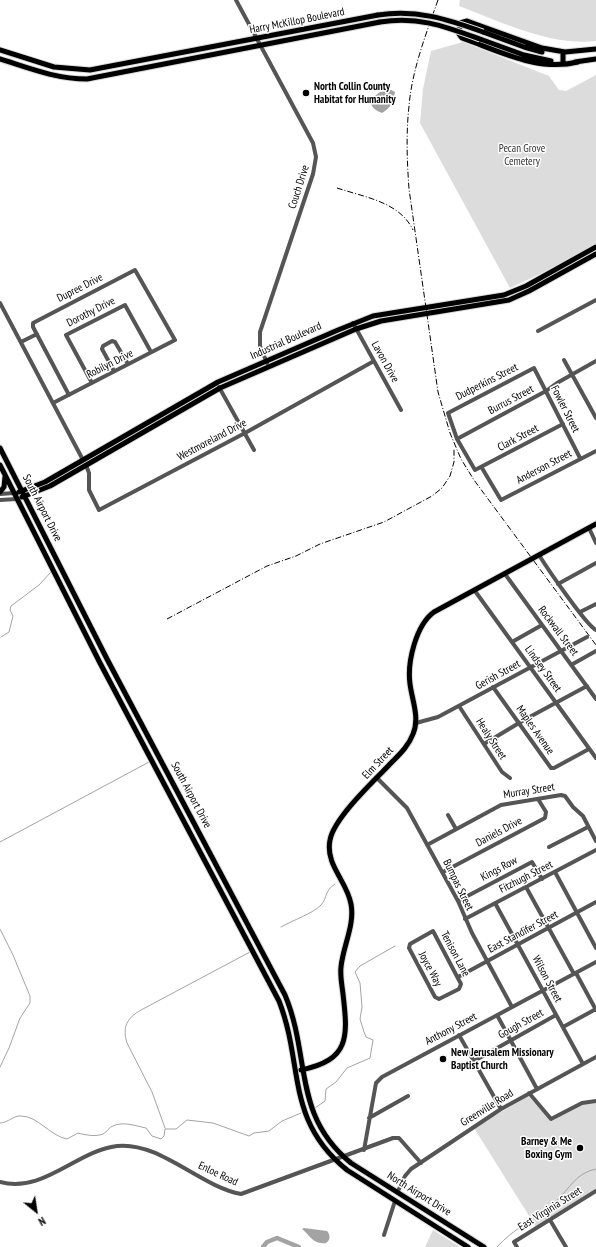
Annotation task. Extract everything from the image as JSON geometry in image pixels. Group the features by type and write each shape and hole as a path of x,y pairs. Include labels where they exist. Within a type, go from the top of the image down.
{"main road":[{"name":"Harry McKillop Boulevard","path":"0,50 42,64 68,70 98,70 398,12 421,13 445,18 529,49 563,54 596,50"},
{"name":"Harry McKillop Boulevard","path":"0,59 40,72 68,78 101,77 380,22 398,20 423,21 438,24 524,55 563,62 578,62 596,59"},
{"path":"578,62 556,65 527,61 462,38 458,34 458,30 460,24 467,21 542,48 571,52 596,50"},
{"path":"563,54 563,62"},
{"path":"156,59 157,66"},
{"path":"68,70 68,78"},
{"name":"Industrial Boulevard","path":"17,499 23,494 217,383 353,323 373,316 498,296 513,292 596,247"},
{"name":"Industrial Boulevard","path":"14,493 23,494 43,490 220,388 356,329 381,322 515,298 596,254"},
{"path":"575,259 578,264"},
{"path":"568,263 571,268"},
{"path":"444,311 446,307 459,304 464,301 467,307"},
{"path":"148,422 152,428"},
{"name":"South Airport Drive","path":"0,448 107,659 286,995 292,1014 310,1103 315,1118 326,1137 344,1157"},
{"path":"83,460 86,465"},
{"name":"South Airport Drive","path":"0,465 100,663 279,1000 285,1019 305,1116 320,1142 335,1160"},
{"path":"0,493 5,484 5,474"},
{"name":"Elm Street","path":"295,1072 318,1066 330,1060 339,1050 345,1037 346,1022 340,968 352,910 348,896 331,862 329,843 332,831 337,822 408,744 413,735 416,723 409,675 417,634 424,622 432,614 596,524"},
{"path":"100,663 107,659"},
{"name":"North Airport Drive","path":"344,1157 484,1247"},
{"name":"North Airport Drive","path":"335,1160 346,1170 468,1247"}],"street":[{"name":"Couch Drive","path":"236,0 258,38 311,140 316,157 313,176 260,330 260,346 269,366"},
{"name":"Dupree Drive","path":"36,334 33,326 34,322 135,270 175,340"},
{"path":"538,331 596,300"},
{"path":"0,303 83,460"},
{"name":"Dorothy Drive","path":"92,383 66,335 125,305 151,352"},
{"name":"Lavon Drive","path":"353,323 401,410"},
{"path":"21,342 36,334 69,395"},
{"name":"Robilyn Drive","path":"53,403 175,340"},
{"path":"114,371 102,349 103,346 112,341 115,342 128,364"},
{"path":"564,360 596,418"},
{"name":"Westmoreland Drive","path":"86,465 90,473 89,490 98,510 245,433 374,361"},
{"name":"Burrus Street","path":"456,439 546,391 572,374 596,362"},
{"name":"Fowler Street","path":"534,368 580,458"},
{"name":"Dudperkins Street","path":"456,439 448,413 534,368"},
{"path":"217,383 254,450"},
{"name":"Clark Street","path":"482,468 563,424"},
{"path":"456,439 473,469 478,470 482,468"},
{"name":"Anderson Street","path":"482,468 500,500 596,451"},
{"name":"Industrial Boulevard","path":"0,493 14,493"},
{"name":"Industrial Boulevard","path":"0,500 17,499"},
{"path":"589,528 596,544"},
{"path":"539,555 558,584 590,625 596,630"},
{"path":"558,584 596,563"},
{"name":"Rockwall Street","path":"505,574 596,699"},
{"name":"Lindsey Street","path":"475,591 596,758"},
{"path":"580,612 596,604"},
{"path":"512,642 542,625"},
{"name":"Gerish Street","path":"416,723 438,717 587,637"},
{"path":"571,664 596,651"},
{"path":"484,744 587,686"},
{"name":"Maples Avenue","path":"494,687 552,768 589,749"},
{"name":"Healy Street","path":"459,706 502,772 510,778"},
{"name":"Bumpas Street","path":"377,778 407,808 443,872 458,901 465,919 512,1007"},
{"name":"Murray Street","path":"427,845 456,829 485,810 501,805 566,796 573,807 581,814 596,841"},
{"name":"Daniels Drive","path":"443,872 545,818 546,812 538,799"},
{"path":"448,815 456,829"},
{"path":"549,847 588,827"},
{"name":"Fitzhugh Street","path":"465,919 596,850"},
{"name":"Kings Row","path":"458,901 529,863 534,863 542,879"},
{"path":"555,872 596,948"},
{"path":"526,887 596,1010 563,1027"},
{"name":"East Standifer Street","path":"458,977 596,902"},
{"name":"Wilson Street","path":"495,903 519,944 582,1064"},
{"name":"Tenison Lane","path":"409,946 433,931 458,977 461,986"},
{"name":"Joyce Way","path":"409,946 437,999 461,986"},
{"name":"Anthony Street","path":"364,1150 369,1118 378,1080 596,962"},
{"path":"497,1015 537,1089"},
{"name":"Gough Street","path":"474,1060 556,1015"},
{"path":"459,1036 501,1109"},
{"name":"Greenville Road","path":"399,1189 407,1174 421,1163 501,1109 595,1058"},
{"path":"529,1093 551,1119 582,1103 596,1101"},
{"path":"369,1118 408,1096"},
{"name":"Enloe Road","path":"0,1182 16,1184 36,1181 93,1152 124,1145 145,1149 217,1185 242,1194 393,1138 399,1138 421,1163"},
{"name":"East Virginia Street","path":"517,1247 514,1242 596,1191"},
{"path":"384,1235 395,1201"},
{"path":"550,1220 566,1247"}],"green space":[{"path":"460,0 596,0 596,41 578,42 561,40 526,31 459,6"},
{"name":"Pecan Grove Cemetery","path":"463,42 549,76 559,90 566,91 596,75 596,244 540,274 510,288 420,123 423,89 431,51"},
{"path":"528,1096 551,1121 584,1104 596,1103 596,1190 536,1227 474,1128"},
{"path":"433,1230 460,1247 425,1247"}],"shaded area":[{"path":"391,90 395,92 390,107 382,113 375,110 371,104 371,99 380,92"},
{"path":"302,1229 327,1231 329,1234 329,1240 326,1243 315,1241"}],"waterway":[{"path":"1,637 9,632 13,616 10,610 11,606 39,585 51,572"},
{"path":"0,842 149,762"},
{"path":"281,927 318,908 323,902 329,889 335,884"},
{"path":"0,929 13,955 30,996 30,1003 20,1018 0,1067"},
{"path":"315,1108 325,1101 326,1089 336,1082 347,1068 370,1058 373,1040 366,1037 360,1019 362,1007 360,983 355,972 360,966 395,946"},
{"path":"165,1128 152,1092 127,1043 125,1032 127,1024 132,1016 141,1010 250,952"},
{"path":"0,1123 6,1122 18,1116 27,1117 39,1122 55,1134 67,1139 78,1133 100,1135 112,1127 125,1124 146,1128 152,1136 161,1139 164,1136 165,1129 176,1129 187,1120 213,1123 249,1136 254,1133 269,1131 282,1121 301,1113"},
{"path":"497,1247 511,1234 556,1201 573,1182 583,1174 596,1169"},
{"path":"263,1247 267,1242 277,1238 299,1247"}],"railway":[{"path":"438,0 420,52 413,79 408,116 407,147 409,189 438,392 450,433 461,459 474,480 596,645"},
{"path":"337,188 369,198 390,207 399,213 413,230"},
{"path":"167,619 267,566 296,556 320,544 384,522 432,496 442,488 450,476 454,462 454,449"}],"place":[{"name":"North Collin County Habitat for Humanity","path":"306,93"},
{"name":"New Jerusalem Missionary Baptist Church","path":"443,1059"},
{"name":"Barney & Me Boxing Gym","path":"580,1148"}]}
